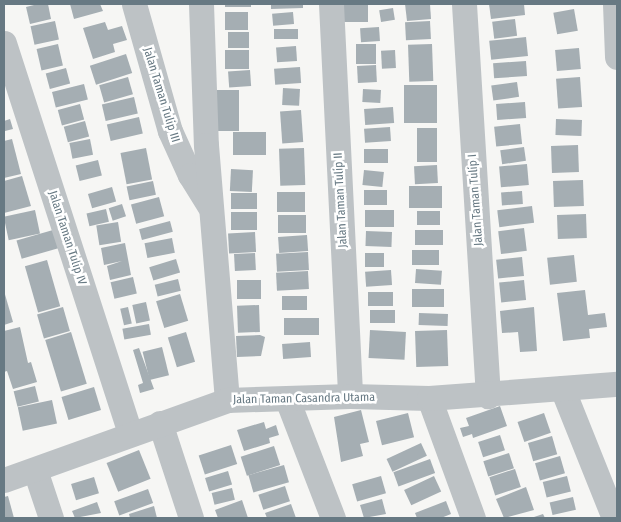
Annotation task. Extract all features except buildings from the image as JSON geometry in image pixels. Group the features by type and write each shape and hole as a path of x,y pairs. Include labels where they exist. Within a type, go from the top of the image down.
{"street":[{"name":"Jalan Taman Tulip III","path":"134,4 170,131 190,175 211,209"},
{"name":"Jalan Taman Tulip III","path":"201,4 211,209 227,400"},
{"name":"Jalan Taman Tulip II","path":"331,4 350,396"},
{"name":"Jalan Taman Tulip I","path":"464,4 488,396"},
{"path":"615,4 617,57"},
{"name":"Jalan Taman Tulip IV","path":"4,43 130,433"},
{"name":"Jalan Taman Casandra Utama","path":"6,473 35,470 160,422 227,400 350,396 429,398 488,396 617,384"},
{"path":"562,388 614,518"},
{"path":"429,398 473,518"},
{"path":"287,399 333,518"},
{"path":"160,422 191,518"},
{"path":"35,470 51,518"}]}
